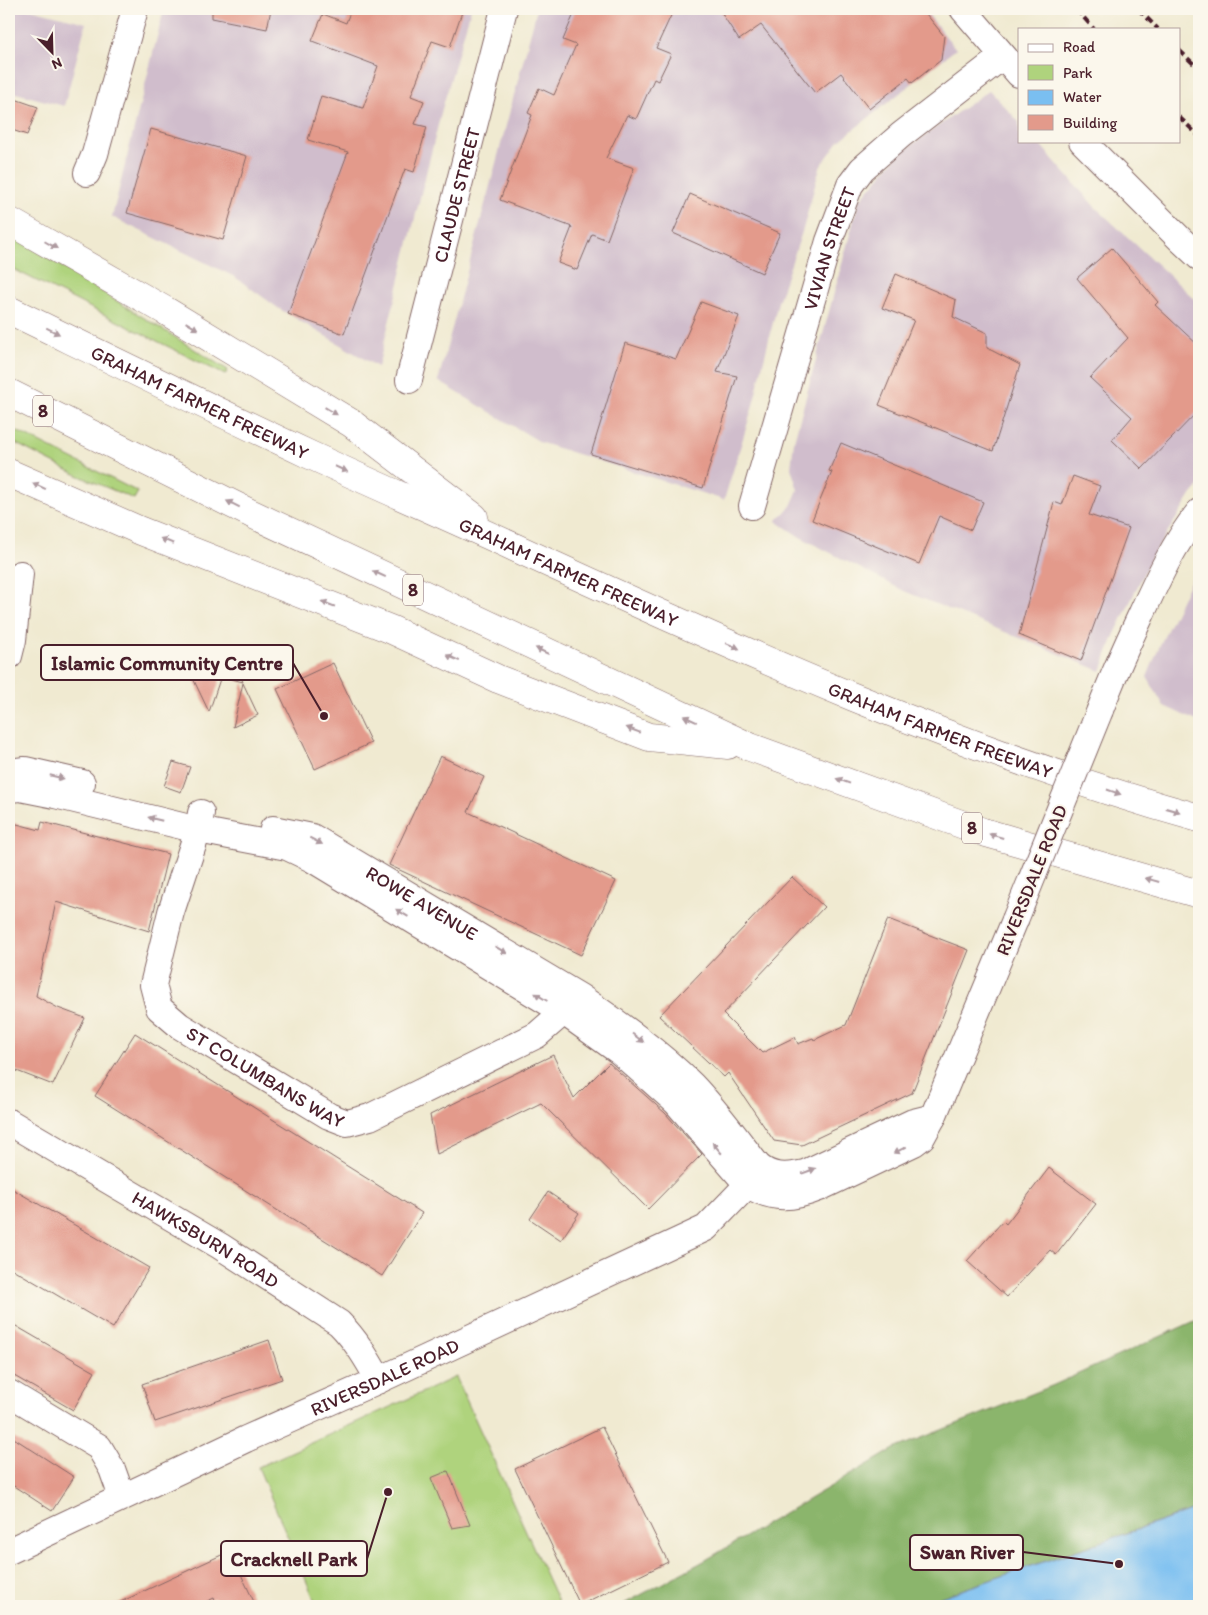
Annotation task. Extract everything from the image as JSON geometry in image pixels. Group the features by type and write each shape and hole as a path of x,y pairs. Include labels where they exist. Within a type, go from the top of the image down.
{"highway":[{"path":"9,220 166,310 351,423 513,547"},
{"name":"GRAHAM FARMER FREEWAY","path":"9,310 309,454 668,618 836,690 996,752 1147,803 1199,818"},
{"name":"8","path":"9,393 252,514 750,747 982,832 1199,894"},
{"path":"9,473 150,534 390,629 498,679 649,737 750,747"}],"street":[{"path":"87,173 95,154 135,9"},
{"name":"CLAUDE STREET","path":"409,380 504,9"},
{"path":"963,9 1011,65"},
{"name":"VIVIAN STREET","path":"752,506 829,241 850,185 862,170 901,134 1011,65"},
{"path":"1083,142 1199,257"},
{"name":"RIVERSDALE ROAD","path":"9,1551 246,1439 379,1380 706,1228 755,1177 788,1176 805,1173 913,1122 933,1117 1015,920 1117,665 1155,583 1187,527 1199,512"},
{"path":"9,656 13,640 20,574"},
{"name":"ROWE AVENUE","path":"9,772 25,770 42,773 200,822"},
{"name":"ROWE AVENUE","path":"9,789 20,788 200,822 312,837 572,1004 643,1042 687,1080 721,1118 746,1152 755,1177"},
{"name":"ST COLUMBANS WAY","path":"200,822 170,912 153,986 159,1008 180,1026 329,1116 347,1123 370,1117 538,1035 572,1004"},
{"name":"HAWKSBURN ROAD","path":"9,1122 220,1246 339,1323 362,1350 379,1380"},
{"path":"9,1393 99,1447 112,1469 122,1497"}],"shaded area":[{"path":"9,9 31,9 86,23 64,106 9,91"},
{"path":"164,9 471,9 442,109 378,367 278,308 235,277 112,217"},
{"path":"537,9 924,9 956,49 839,141 820,167 803,229 778,302 752,409 724,500 542,443 438,381"},
{"path":"989,90 1018,121 1018,142 1038,142 1094,206 1199,303 1199,486 1151,558 1114,636 1101,671 904,591 800,537 776,521 791,506 798,490 791,468 794,441 859,201 899,154"},
{"path":"1199,563 1199,722 1164,706 1147,677"}],"green space":[{"path":"9,234 228,370 225,375 9,267"},
{"path":"9,427 138,492 134,499 77,475 9,440"},
{"path":"1199,1319 1199,1508 915,1606 620,1606 704,1561 894,1449 1054,1385"},
{"path":"456,1377 560,1606 317,1606 258,1467"}],"water":[{"path":"1199,1508 1199,1606 915,1606 1163,1521"}],"building":[{"path":"212,9 271,9 267,29 212,18"},
{"path":"351,9 463,9 450,47 432,41 411,96 424,101 415,124 427,127 414,172 405,169 344,334 288,314 348,152 308,140 321,96 363,108 378,66 312,41 323,14 346,23"},
{"path":"576,9 674,9 656,48 671,54 658,81 654,79 636,119 627,115 606,158 634,168 607,240 592,234 577,270 558,263 572,227 500,200 532,115 528,113 539,88 554,95 576,45 563,40"},
{"path":"719,9 922,9 944,36 941,60 912,83 908,78 869,109 841,73 815,93 761,25 739,40"},
{"path":"9,97 38,107 27,135 9,129"},
{"path":"151,129 247,156 223,240 127,213"},
{"path":"690,194 780,233 762,273 673,233"},
{"path":"1112,248 1158,302 1155,305 1199,346 1199,410 1142,469 1112,440 1132,417 1090,378 1128,338 1077,278"},
{"path":"896,274 956,300 953,317 987,333 987,348 1020,365 993,451 879,405 914,320 882,308"},
{"path":"701,302 739,316 717,372 737,376 703,488 591,454 625,343 676,359"},
{"path":"841,443 983,502 971,530 939,516 919,564 812,520 832,472 829,471"},
{"path":"1073,476 1100,486 1089,515 1129,528 1081,661 1019,635 1054,502 1062,505"},
{"path":"230,651 243,682 221,676 209,712 189,670"},
{"path":"333,663 371,743 315,769 277,689"},
{"path":"243,683 258,715 233,727"},
{"path":"440,756 484,777 468,812 616,881 581,955 389,865"},
{"path":"173,762 190,767 181,792 164,786"},
{"path":"42,822 168,854 149,931 56,902 36,996 58,1008 85,1018 53,1085 9,1068 9,845 13,823 40,830"},
{"path":"792,877 824,907 723,1014 762,1053 795,1037 798,1044 813,1038 814,1040 846,1025 888,919 969,950 912,1093 802,1145 774,1141 728,1073 724,1077 659,1016"},
{"path":"135,1033 422,1213 382,1276 95,1096"},
{"path":"553,1055 574,1098 609,1063 665,1113 702,1154 648,1209 541,1103 437,1154 430,1115"},
{"path":"1049,1168 1096,1204 1056,1255 1050,1250 1007,1297 967,1261 1003,1221 1006,1224"},
{"path":"9,1187 149,1268 113,1328 9,1267"},
{"path":"548,1192 579,1213 561,1240 530,1219"},
{"path":"9,1322 95,1372 73,1410 9,1373"},
{"path":"269,1340 282,1379 155,1422 142,1384"},
{"path":"602,1427 668,1562 580,1605 515,1469"},
{"path":"9,1435 74,1477 52,1511 9,1483"},
{"path":"448,1471 470,1525 452,1528 431,1478"},
{"path":"230,1551 256,1606 217,1606 214,1598 197,1606 112,1606"}],"railway":[{"path":"1076,9 1093,28"},
{"path":"1138,9 1157,28"},
{"path":"1180,51 1199,69"},
{"path":"1180,118 1199,136"}],"place":[{"name":"Islamic Community Centre","path":"324,716"},
{"name":"Cracknell Park","path":"388,1492"},
{"name":"Swan River","path":"1119,1564"}]}
